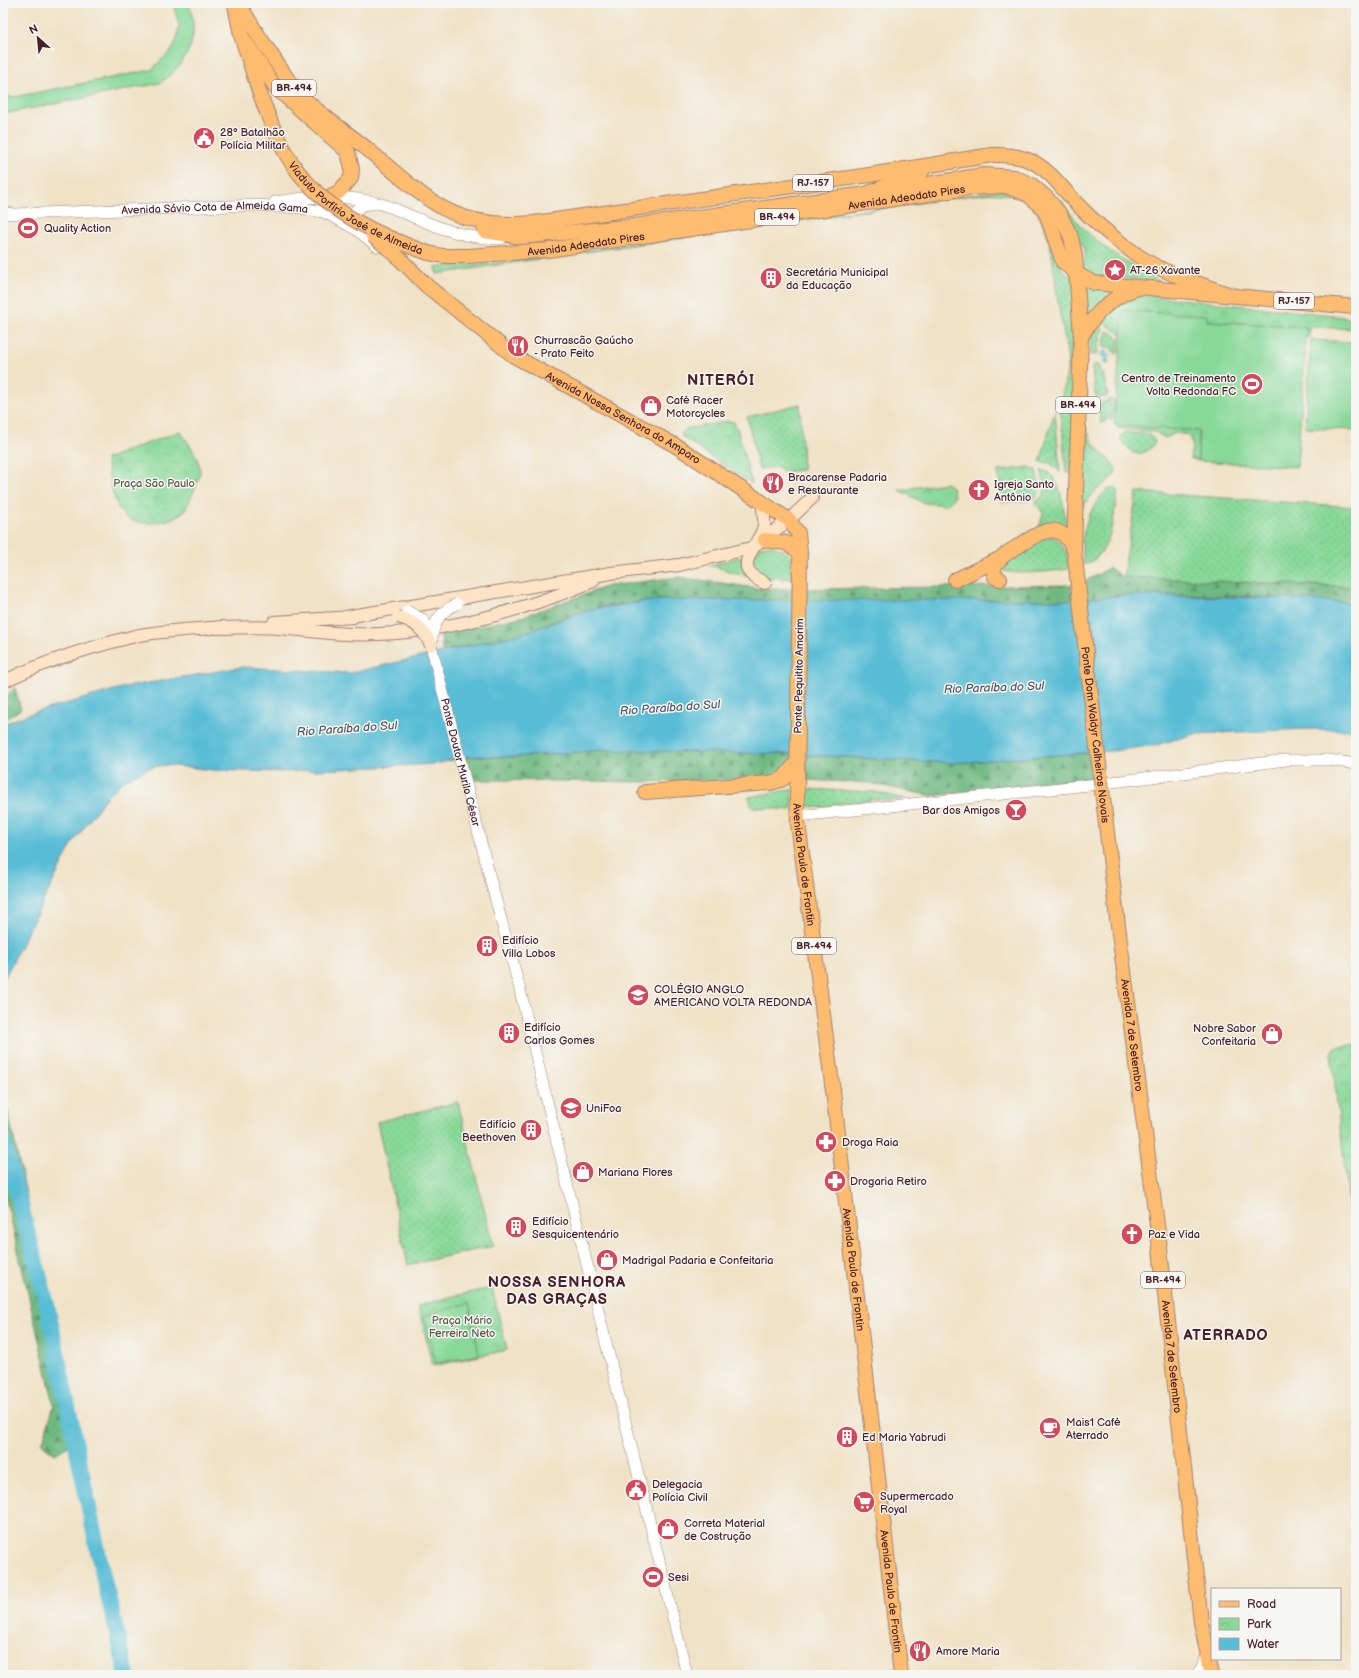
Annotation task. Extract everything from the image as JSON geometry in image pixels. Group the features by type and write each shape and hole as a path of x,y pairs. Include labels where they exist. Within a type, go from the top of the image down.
{"main road":[{"name":"BR-494","path":"235,3 241,35"},
{"name":"BR-494","path":"239,3 248,20 299,94 325,117 371,152"},
{"name":"Viaduto Porfírio José de Almeida","path":"241,35 259,91 275,132 299,173 311,186 354,225 428,253"},
{"path":"241,35 275,87 348,152 351,160 351,178 338,192 329,198"},
{"name":"RJ-157","path":"371,152 409,186 437,206 477,221 504,225 534,223 992,155 1011,155 1030,160 1051,174 1091,217 1138,256 1185,278 1231,295 1356,308"},
{"path":"866,194 946,163"},
{"name":"BR-494","path":"521,238 634,226 984,176 1014,178 1023,181 1043,193 1062,220 1074,246 1081,337 1075,543"},
{"name":"Avenida Adeodato Pires","path":"428,253 443,256 468,256 548,250 961,189 1006,186 1023,192 1043,208 1048,216 1063,262 1077,274 1094,283 1231,295"},
{"path":"437,206 469,227 486,232 521,238"},
{"name":"Avenida Nossa Senhora do Amparo","path":"354,225 395,254 427,286 514,356 678,447 789,520 798,533 800,556"},
{"path":"1081,337 1090,322 1107,304 1120,294 1142,287"},
{"path":"3,682 22,672 136,636 400,612 475,596 611,573 678,565 751,548 764,540 789,520 812,498"},
{"path":"762,501 764,526 751,548 747,560 748,569 755,578 765,583"},
{"path":"955,580 999,559 1038,534 1046,531 1055,530 1065,535 1075,543"},
{"path":"764,540 786,543 800,556"},
{"name":"Ponte Dom Waldyr Calheiros Novais","path":"1075,543 1117,918"},
{"name":"Ponte Pequitito Amorim","path":"797,793 800,556"},
{"path":"999,559 993,570 996,577 1000,579"},
{"path":"216,628 278,628 363,635 406,632 439,627 514,609 563,593 611,573"},
{"path":"400,612 432,639"},
{"path":"645,792 774,782 787,776 797,762"},
{"name":"Avenida Paulo de Frontin","path":"797,793 798,816 834,1099 901,1675"},
{"name":"Avenida 7 de Setembro","path":"1117,918 1159,1240 1178,1429 1205,1648 1212,1675"}],"street":[{"name":"BR-494","path":"257,205 278,201 348,198 381,204 430,224 465,235 494,239 521,238"},
{"path":"354,225 353,214 355,210 370,204 381,204"},
{"name":"Avenida Sávio Cota de Almeida Gama","path":"3,213 24,214 257,205 323,212 354,225"},
{"path":"432,639 439,615 457,604 475,596"},
{"name":"Ponte Doutor Murilo César","path":"432,639 490,880 519,986 687,1675"},
{"path":"798,816 1089,786 1286,760 1329,760 1356,764"},
{"path":"1198,1675 1203,1668 1205,1648"}],"green space":[{"path":"173,3 189,3 193,27 192,38 190,48 185,58 170,75 160,83 3,114 3,96 14,97 151,70 172,50 177,39 179,26"},
{"path":"1002,190 1034,203 1039,215 1030,205 1019,198 1001,194 983,194 437,274 436,267 496,263"},
{"path":"1061,200 1071,214 1093,238 1118,256 1160,282 1091,276 1082,268 1085,260 1085,249 1077,239 1058,202"},
{"path":"1046,231 1062,270 1076,280 1073,473 1066,473 1060,404 1068,362 1052,259"},
{"path":"1085,286 1121,290 1086,323"},
{"path":"1141,295 1332,315 1356,320 1356,329 1310,327 1309,337 1306,338 1306,327 1206,321 1206,315 1123,311 1121,334 1101,321 1118,304 1129,298"},
{"path":"1123,311 1207,315 1207,321 1307,327 1297,467 1198,461 1199,431 1114,425"},
{"path":"1097,325 1103,328 1097,354 1091,355 1091,337"},
{"path":"1107,331 1119,338 1117,354 1110,347 1103,347"},
{"path":"1311,340 1356,342 1356,430 1305,428"},
{"path":"1094,365 1099,365 1099,372 1103,373 1108,394 1106,397 1098,398 1095,394 1092,368"},
{"path":"1111,399 1115,401 1112,419 1110,420 1106,418 1105,422 1101,423 1098,405"},
{"path":"800,404 803,470 782,472 781,467 759,469 747,417"},
{"path":"1055,410 1060,472 1050,463 1040,462"},
{"path":"1083,418 1091,440 1098,450 1113,464 1116,471 1113,477 1096,490 1081,509"},
{"path":"728,421 734,422 737,428 752,484 682,437 682,433 686,429"},
{"path":"1117,425 1199,431 1198,461 1190,458 1192,443 1189,435 1176,433 1165,438 1155,432 1117,428"},
{"name":"Praça São Paulo","path":"180,431 193,450 200,467 198,480 186,509 178,516 160,522 140,523 124,516 114,498 106,459"},
{"path":"1126,432 1150,435 1155,441 1154,444 1147,451 1133,453 1121,440 1121,435"},
{"path":"1030,467 1036,470 1040,488 1037,496 1028,501 1002,502 998,471"},
{"path":"1041,470 1054,478 1058,486 1063,505 1067,532 1039,528 1043,513 1035,502 1043,496 1045,489"},
{"path":"946,483 952,487 954,495 952,500 946,505 924,503 899,490"},
{"path":"1115,487 1118,490 1110,534 1101,553 1094,560 1084,565 1082,542 1088,518 1102,495"},
{"path":"1137,492 1356,507 1356,587 1123,577"},
{"path":"1053,537 1061,543 1065,550 1069,569 1025,573 1008,572 1002,570 1003,563 1041,538"},
{"path":"770,545 783,550 790,556 793,565 794,579 767,578 753,569 751,556 762,546"},
{"path":"742,557 742,565 747,576 709,565"},
{"path":"1109,568 1123,577 1356,587 1356,603 1256,597 1188,595 1155,595 1088,599 1086,581"},
{"path":"678,577 757,588 794,589 794,600 657,600 606,606 579,612 521,634 442,651 441,634 521,617 608,586"},
{"path":"1071,585 1073,600 805,601 805,589"},
{"path":"15,687 21,709 3,721 3,700"},
{"path":"601,750 792,754 791,780 645,782 472,780 465,757 516,757"},
{"path":"1089,753 1093,778 931,796 869,783 804,780 804,755 952,763"},
{"path":"792,789 792,810 752,807 749,797"},
{"path":"804,789 876,792 905,799 884,801 880,799 816,807 806,804"},
{"path":"1356,1044 1356,1215 1353,1215 1350,1210 1331,1052 1334,1048"},
{"path":"3,1089 80,1439 55,1454 42,1444 54,1405 3,1186"},
{"path":"458,1102 493,1246 408,1265 377,1122"},
{"name":"Praça Mário Ferreira Neto","path":"492,1288 507,1350 433,1366 418,1306 453,1296"},
{"path":"469,1303 479,1355 436,1363 424,1316"}],"water":[{"name":"Rio Paraíba do Sul","path":"1126,595 1275,598 1356,603 1356,730 1306,729 1195,734 1156,745 1113,751 952,763 792,754 601,750 516,757 470,756 435,764 280,772 213,770 166,765 151,767 124,780 107,796 72,844 3,981 3,724 29,714 125,687 242,667 350,673 521,634 592,609 657,600 1073,600"}],"waterway":[{"path":"1101,355 1105,351 1110,355"},
{"path":"1104,357 1105,355 1107,357"},
{"path":"1106,359 1108,361 1107,364 1104,362 1106,359"},
{"path":"3,1140 46,1300 102,1571 127,1675"}],"place":[{"name":"28º Batalhão Polícia Militar","path":"204,138"},
{"name":"Quality Action","path":"28,228"},
{"name":"AT-26 Xavante","path":"1115,270"},
{"name":"Secretária Municipal da Educação","path":"771,278"},
{"name":"Churrascão Gaúcho - Prato Feito","path":"518,346"},
{"name":"Centro de Treinamento Volta Redonda FC","path":"1252,384"},
{"name":"Café Racer Motorcycles","path":"651,406"},
{"name":"Bracarense Padaria e Restaurante","path":"773,483"},
{"name":"Igreja Santo Antônio","path":"979,490"},
{"name":"Bar dos Amigos","path":"1016,810"},
{"name":"Edifício Villa Lobos","path":"487,946"},
{"name":"COLÉGIO ANGLO AMERICANO VOLTA REDONDA","path":"638,995"},
{"name":"Edifício Carlos Gomes","path":"509,1033"},
{"name":"Nobre Sabor Confeitaria","path":"1272,1034"},
{"name":"UniFoa","path":"571,1108"},
{"name":"Edifício Beethoven","path":"531,1130"},
{"name":"Droga Raia","path":"826,1142"},
{"name":"Mariana Flores","path":"583,1172"},
{"name":"Drogaria Retiro","path":"835,1181"},
{"name":"Edifício Sesquicentenário","path":"516,1227"},
{"name":"Paz e Vida","path":"1132,1234"},
{"name":"Madrigal Padaria e Confeitaria","path":"607,1260"},
{"name":"Mais1 Café Aterrado","path":"1050,1428"},
{"name":"Ed Maria Yabrudi","path":"847,1437"},
{"name":"Delegacia Polícia Civil","path":"636,1490"},
{"name":"Supermercado Royal","path":"864,1502"},
{"name":"Correta Material de Costrução","path":"668,1529"},
{"name":"Sesi","path":"653,1577"},
{"name":"Amore Maria","path":"920,1651"}],"district":[{"name":"NITERÓI","path":"721,380"},
{"name":"NOSSA SENHORA DAS GRAÇAS","path":"557,1290"},
{"name":"ATERRADO","path":"1226,1335"}]}
